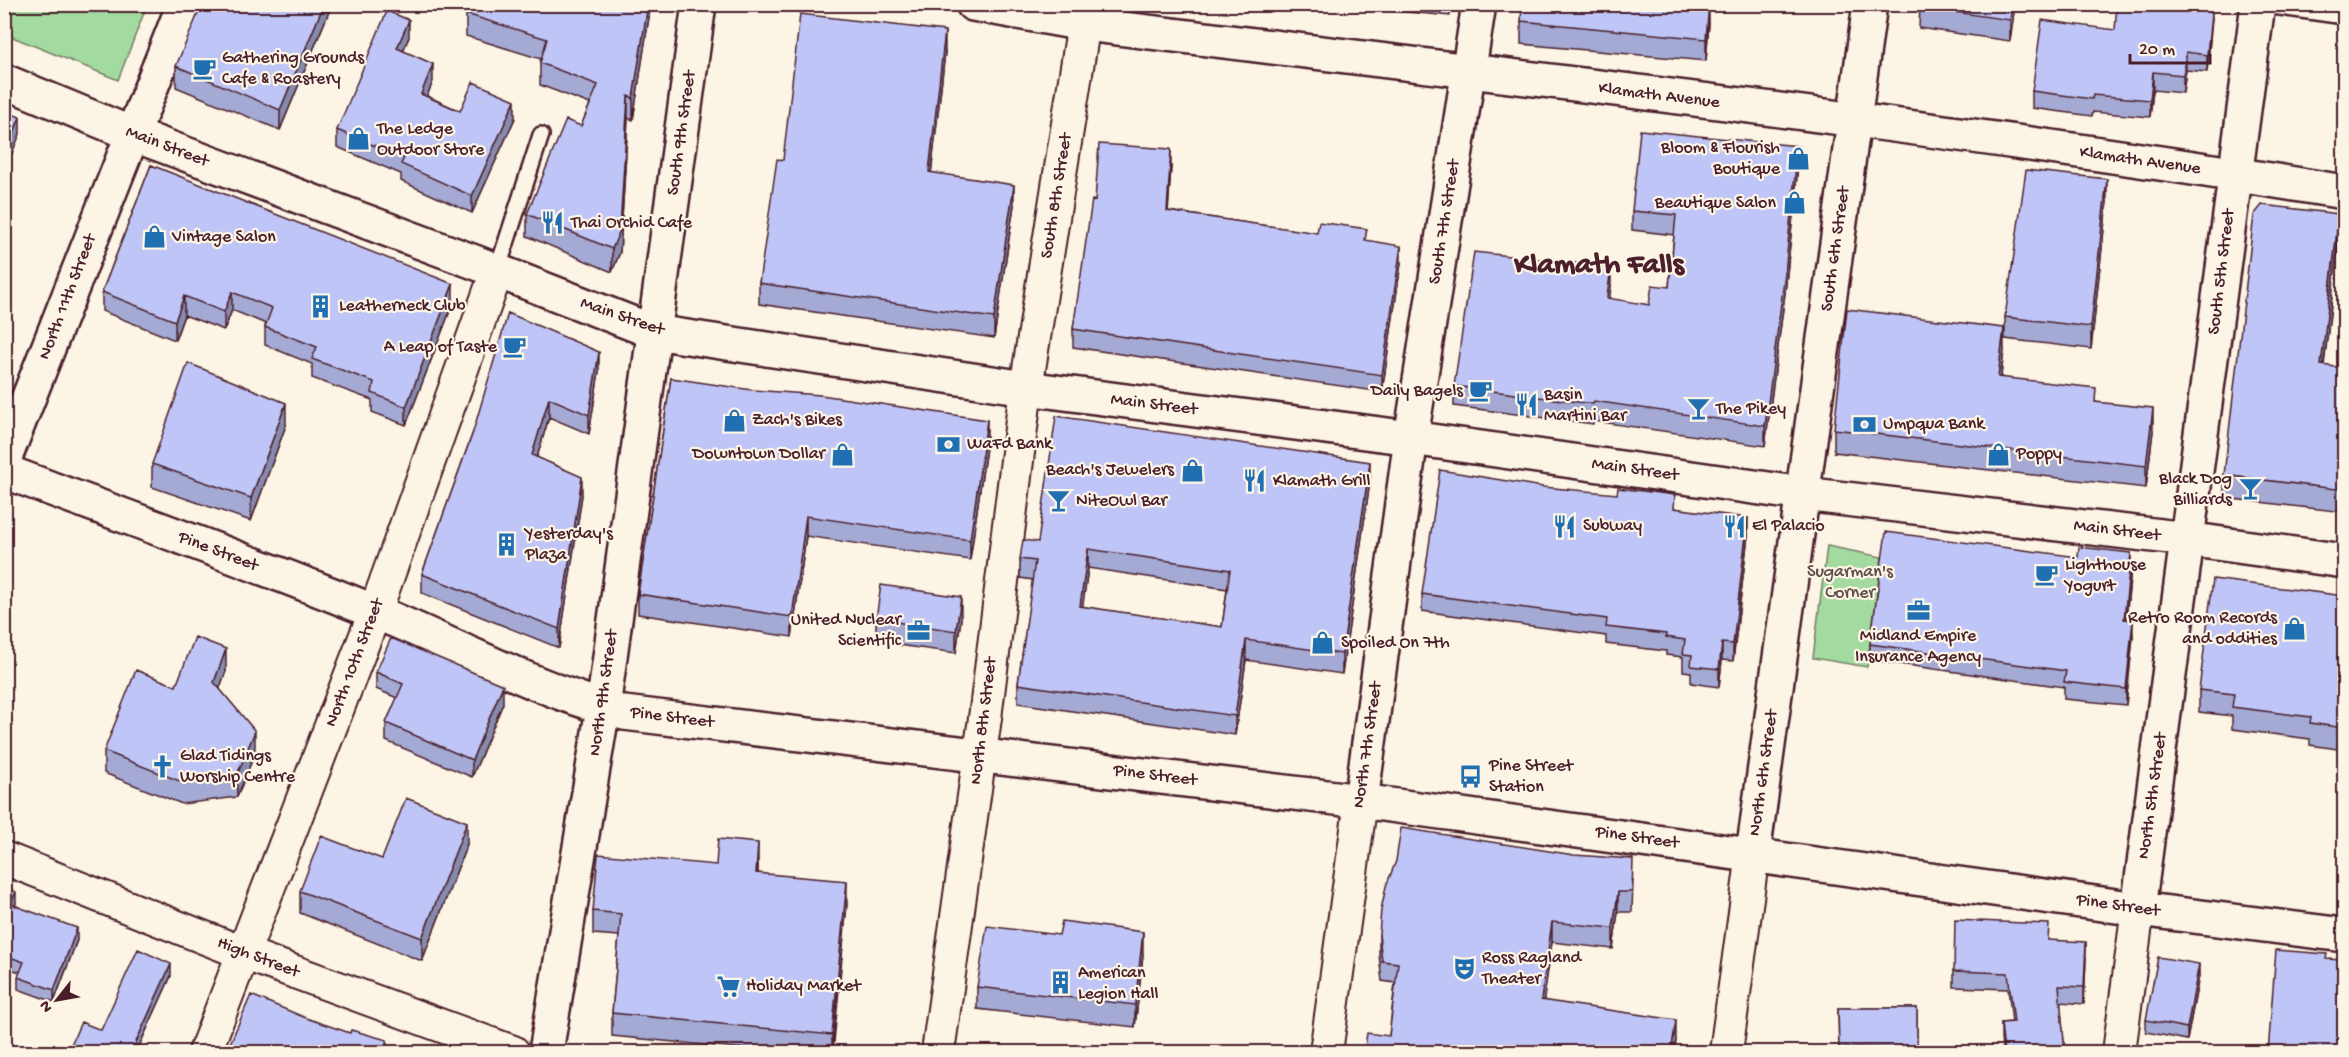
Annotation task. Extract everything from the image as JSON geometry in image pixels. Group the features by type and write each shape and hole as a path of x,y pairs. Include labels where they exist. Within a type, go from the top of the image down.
{"main road":[{"name":"North 11th Street","path":"4,460 184,4"},
{"name":"South 9th Street","path":"654,332 699,4"},
{"name":"Klamath Avenue","path":"973,4 1085,14 1469,72 1854,121 2235,174 2344,192"},
{"name":"South 7th Street","path":"1411,438 1479,4"},
{"name":"South 6th Street","path":"1803,494 1870,4"},
{"name":"South 5th Street","path":"2187,539 2258,4"},
{"name":"Main Street","path":"4,81 132,135 654,332 1026,388 1411,438 1803,494 2187,539 2344,561"},
{"name":"North 9th Street","path":"546,1053 603,708 654,332"},
{"name":"North 7th Street","path":"1361,801 1411,438"},
{"name":"Pine Street","path":"4,471 375,612 562,693 624,713 1361,801 2138,909 2344,935"},
{"name":"North 6th Street","path":"1753,854 1803,494"},
{"name":"North 5th Street","path":"2138,909 2187,539"}],"street":[{"name":"South 8th Street","path":"1026,388 1085,14"},
{"name":"North 10th Street","path":"205,1053 375,612 497,271"},
{"name":"North 8th Street","path":"938,1053 980,756 1026,388"},
{"name":"North 7th Street","path":"1326,1053 1361,801"},
{"name":"North 6th Street","path":"1726,1053 1753,854"},
{"name":"High Street","path":"4,858 243,953 513,1053"},
{"name":"North 5th Street","path":"2119,1053 2138,909"}],"lane":[{"path":"2258,4 2344,16"},
{"path":"497,271 542,135"}],"green space":[{"path":"4,5 147,5 118,80 5,34"},
{"name":"Sugarman's Corner","path":"1827,546 1882,557 1867,667 1813,658"}],"building":[{"path":"202,4 324,4 280,110 176,66"},
{"path":"469,4 648,4 633,98 628,96 620,230 612,249 527,214 566,120 581,126 598,85 540,63 547,39 466,14"},
{"path":"1522,4 1709,4 1706,39 1521,21"},
{"path":"1920,4 2012,4 2010,20 1919,7"},
{"path":"2117,4 2212,4 2207,55 2186,52 2183,75 2153,72 2150,100 2093,95 2092,99 2032,91 2042,20 2115,30"},
{"path":"387,11 409,20 397,48 433,64 421,94 460,111 473,82 515,100 472,196 401,164 404,158 337,130"},
{"path":"800,14 945,31 929,172 1014,185 994,318 759,283 777,159 783,160"},
{"path":"4,111 20,117 4,156"},
{"path":"1640,130 1798,146 1785,273 1765,426 1594,401 1593,404 1454,386 1474,252 1611,267 1607,298 1649,305 1652,285 1669,287 1676,215 1632,211"},
{"path":"1099,144 1171,149 1167,211 1317,233 1319,222 1367,229 1365,240 1401,246 1382,375 1073,329 1092,200 1095,201"},
{"path":"151,165 453,284 406,407 372,393 374,382 312,359 317,347 265,327 272,308 232,292 224,312 184,296 175,321 102,292"},
{"path":"2026,170 2107,179 2091,327 2005,317"},
{"path":"2262,205 2339,214 2321,365 2344,368 2344,490 2224,475 2254,215"},
{"path":"1847,309 2004,328 1998,377 2096,388 2095,402 2153,408 2146,466 1834,429"},
{"path":"508,313 599,352 589,415 549,398 532,455 582,477 559,629 422,574 473,432"},
{"path":"188,363 286,403 251,498 152,464"},
{"path":"671,378 752,390 821,395 987,420 970,540 806,516 792,617 638,594"},
{"path":"1056,416 1370,462 1342,654 1246,640 1235,716 1018,684 1035,561 1020,559 1023,540 1038,542","holes":["1088,549 1230,570 1222,627 1080,606"]},
{"path":"1440,470 1543,487 1617,494 1618,488 1675,495 1674,508 1748,518 1733,644 1722,643 1719,669 1691,666 1692,655 1683,654 1685,640 1666,637 1666,634 1606,627 1607,619 1422,594"},
{"path":"1886,532 2078,557 2079,547 2131,553 2124,619 2133,620 2126,689 2064,682 2066,671 1870,644"},
{"path":"2213,579 2344,596 2344,728 2310,723 2311,717 2232,707 2234,694 2199,690"},
{"path":"881,585 961,597 956,631 876,619"},
{"path":"195,637 226,649 214,682 255,731 237,775 182,782 104,751 136,670 176,686"},
{"path":"391,638 503,685 472,760 386,723 403,684 376,672"},
{"path":"406,798 467,822 422,938 300,891 321,836 382,859"},
{"path":"1401,828 1574,855 1633,859 1632,892 1618,892 1613,928 1552,922 1541,1000 1676,1020 1671,1053 1555,1053 1515,1047 1515,1053 1364,1053 1367,1033 1389,1036 1398,963 1382,961 1379,934 1381,910 1386,886 1396,861"},
{"name":"Holiday Market","path":"718,839 758,843 756,873 847,881 832,1035 612,1013 621,914 593,911 598,854 716,865"},
{"path":"4,886 16,892 10,904 77,928 54,990 18,977 24,962 4,955"},
{"path":"1955,920 2049,924 2048,940 2086,942 2084,987 2059,986 2065,1053 2004,1053 2001,1023 2014,1022 2008,973 1954,971"},
{"name":"American Legion Hall","path":"1062,921 1143,932 1135,1005 977,987 987,926 1059,935"},
{"path":"138,949 171,964 131,1053 80,1053 70,1047 81,1022 101,1030"},
{"path":"2276,950 2327,954 2326,959 2344,960 2344,1053 2268,1053"},
{"path":"2158,957 2199,964 2187,1028 2146,1020"},
{"path":"251,995 350,1033 351,1030 387,1040 383,1053 226,1053"},
{"path":"1838,1008 1917,1008 1917,1048 1839,1047"}],"place":[{"name":"Gathering Grounds Cafe & Roastery","path":"204,68"},
{"name":"The Ledge Outdoor Store","path":"359,139"},
{"name":"Bloom & Flourish Boutique","path":"1798,158"},
{"name":"Beautique Salon","path":"1794,203"},
{"name":"Thai Orchid Cafe","path":"553,223"},
{"name":"Vintage Salon","path":"154,237"},
{"name":"Leatherneck Club","path":"321,306"},
{"name":"A Leap of Taste","path":"515,347"},
{"name":"Daily Bagels","path":"1481,391"},
{"name":"Basin Martini Bar","path":"1526,405"},
{"name":"The Pikey","path":"1698,409"},
{"name":"Zach's Bikes","path":"734,420"},
{"name":"Umpqua Bank","path":"1865,424"},
{"name":"WaFd Bank","path":"949,444"},
{"name":"Downtown Dollar","path":"843,454"},
{"name":"Poppy","path":"1998,454"},
{"name":"Beach's Jewelers","path":"1192,470"},
{"name":"Klamath Grill","path":"1255,481"},
{"name":"Black Dog Billiards","path":"2250,489"},
{"name":"NiteOwl Bar","path":"1058,501"},
{"name":"Subway","path":"1565,526"},
{"name":"El Palacio","path":"1734,526"},
{"name":"Yesterday's Plaza","path":"507,544"},
{"name":"Lighthouse Yogurt","path":"2047,575"},
{"name":"Midland Empire Insurance Agency","path":"1918,610"},
{"name":"Retro Room Records and oddities","path":"2295,628"},
{"name":"United Nuclear Scientific","path":"919,630"},
{"name":"Spoiled On 7th","path":"1323,643"},
{"name":"Glad Tidings Worship Centre","path":"162,766"},
{"name":"Pine Street Station","path":"1471,776"},
{"name":"Ross Ragland Theater","path":"1464,968"},
{"name":"American Legion Hall","path":"1060,983"},
{"name":"Holiday Market","path":"728,986"}],"district":[{"name":"Klamath Falls","path":"1599,266"}]}
